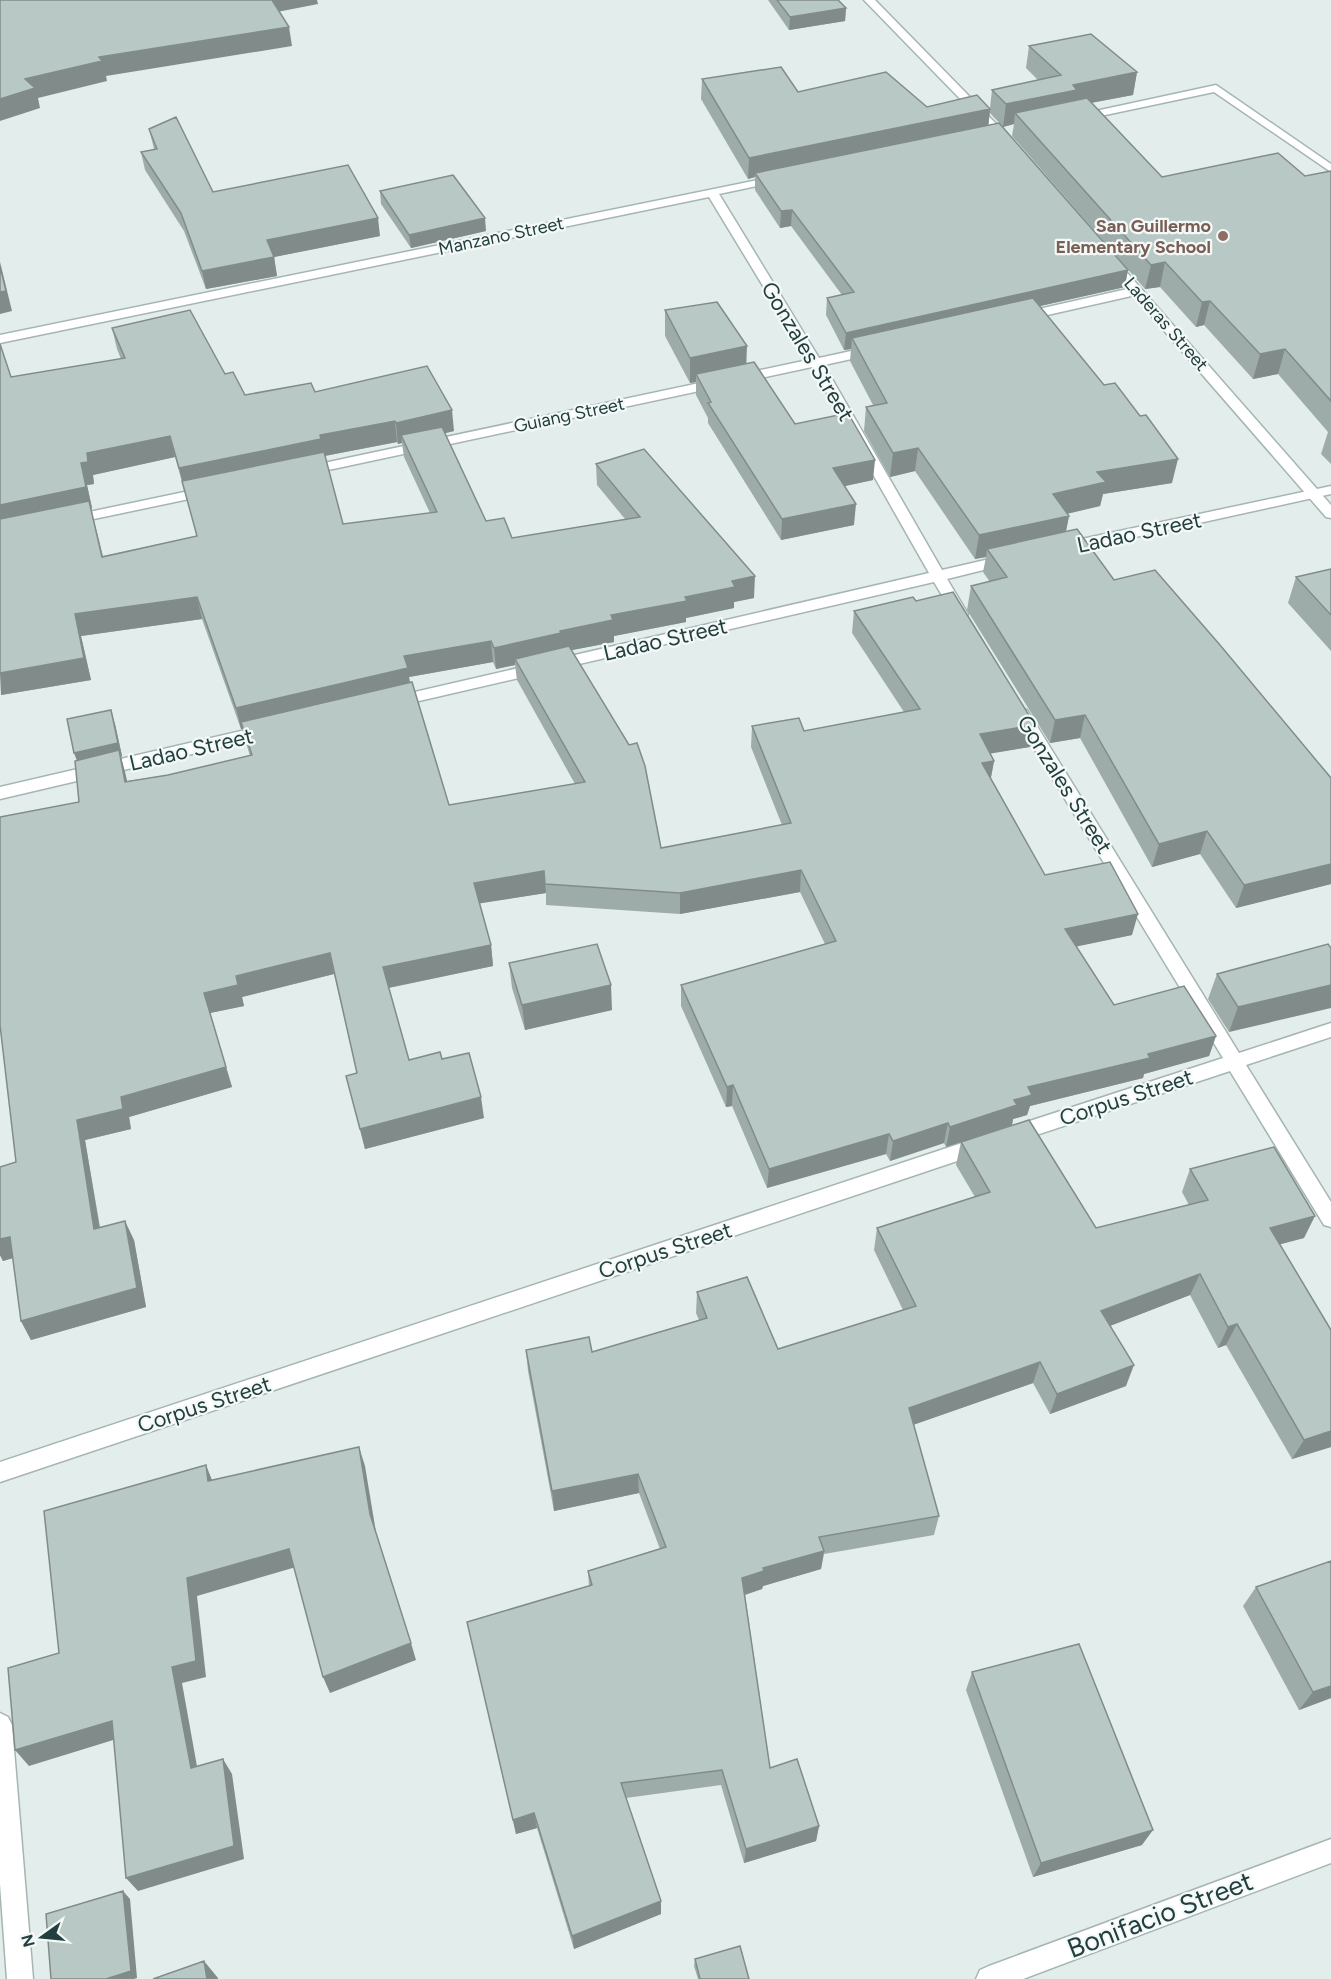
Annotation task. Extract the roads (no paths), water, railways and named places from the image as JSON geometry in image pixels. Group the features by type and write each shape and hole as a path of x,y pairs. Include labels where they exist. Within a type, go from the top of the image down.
{"street":[{"path":"869,0 1016,151"},
{"path":"1069,119 1216,88 1331,169"},
{"name":"Manzano Street","path":"0,339 793,176"},
{"name":"Gonzales Street","path":"712,192 816,363 967,626"},
{"name":"Laderas Street","path":"1106,256 1331,514"},
{"path":"1011,319 1136,291"},
{"name":"Guiang Street","path":"292,474 885,348"},
{"path":"58,523 222,488"},
{"name":"Ladao Street","path":"1051,551 1331,490"},
{"name":"Ladao Street","path":"381,704 936,575 1028,556"},
{"name":"Gonzales Street","path":"1011,697 1331,1219"},
{"name":"Ladao Street","path":"0,793 277,729"},
{"name":"Corpus Street","path":"0,1472 1331,1030"},
{"path":"0,1725 20,1979"},
{"name":"Bonifacio Street","path":"989,1979 1331,1851"}],"place":[{"name":"San Guillermo Elementary School","path":"1223,236"}]}
